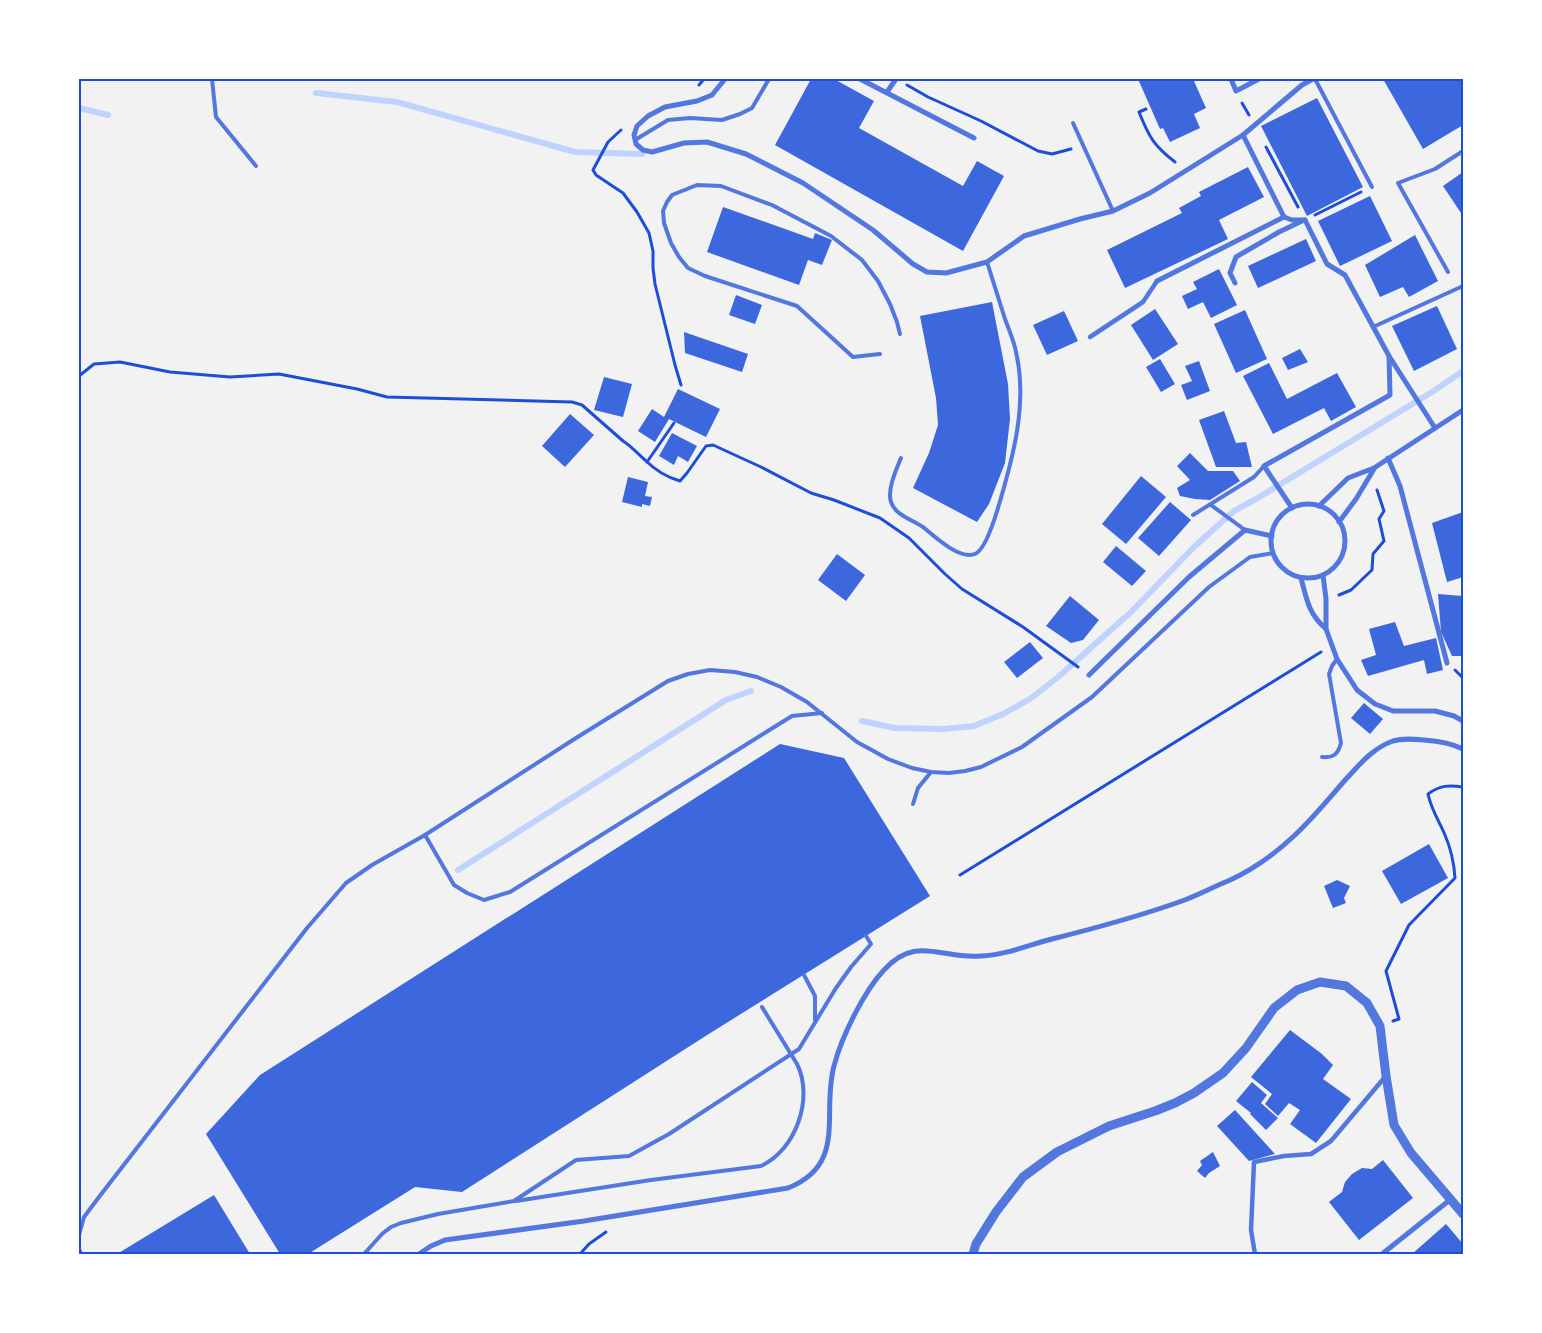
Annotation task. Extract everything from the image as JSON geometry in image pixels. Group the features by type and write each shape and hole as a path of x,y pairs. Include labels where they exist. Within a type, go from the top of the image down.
{"street":[{"path":"725,79 712,95 697,101 666,107 648,116 637,126 634,135 636,144 643,150 652,152 684,143 707,142 759,160 803,183 873,230 913,264 927,272 946,273 987,262 1024,236 1114,211 1150,193 1243,135 1302,85 1314,79"},
{"path":"860,79 974,138"},
{"path":"887,92 896,79"},
{"path":"1231,79 1236,91 1259,79"},
{"path":"1243,135 1284,217 1292,220 1305,220"},
{"path":"1090,337 1143,302 1157,281 1284,217"},
{"path":"1235,283 1230,273 1236,257 1278,232 1305,220"},
{"path":"1305,220 1327,264 1345,275 1389,356 1435,428"},
{"path":"1292,508 1264,466 1390,395 1389,356"},
{"path":"1319,506 1348,478 1374,468 1463,410"},
{"path":"1388,458 1400,486 1447,663"},
{"path":"1339,522 1356,499 1374,468"},
{"path":"1310,505 1319,506 1330,512 1339,522 1344,533 1344,546 1341,558 1334,568 1323,575 1301,578 1292,575 1284,569 1273,554 1271,544 1275,524 1282,515 1292,508 1310,505"},
{"path":"1089,675 1189,576 1244,530 1272,536"},
{"path":"1323,575 1326,599 1326,629 1337,659 1357,690 1375,704 1393,711 1435,711 1454,716 1463,721"},
{"path":"1301,578 1308,604 1316,620 1326,629"},
{"path":"419,1254 445,1240 641,1212 788,1188 802,1182 812,1174 826,1151 829,1140 830,1093 833,1067 840,1047 857,1011 873,984 883,970 896,959 908,952 920,950 976,956 1002,953 1115,922 1184,900 1237,877 1270,856 1295,835 1367,757 1385,745 1393,741 1410,738 1438,741 1463,749"},
{"path":"972,1254 996,1212 1023,1177 1057,1152 1108,1126 1176,1103 1194,1093 1222,1073 1246,1048 1274,1008 1297,990 1320,982 1346,986 1367,1003 1380,1026 1394,1125 1411,1153 1463,1214"},
{"path":"1255,1254 1251,1230 1254,1162 1284,1156 1311,1154 1331,1141 1386,1076"},
{"path":"1382,1254 1451,1199"}],"lane":[{"path":"212,79 216,117 256,166"},
{"path":"635,140 668,120 690,118 722,120 740,114 752,108 769,79"},
{"path":"1314,79 1372,187"},
{"path":"1073,123 1114,211"},
{"path":"1448,272 1398,183 1435,169 1463,151"},
{"path":"880,354 853,357 797,306 705,276 688,268 675,250 664,223 663,210 672,195 697,185 721,186 772,205 831,236 862,260 878,281 890,304 900,334"},
{"path":"901,458 894,476 890,496 894,507 900,514 922,527 946,546 971,555 977,553 982,548 994,520 1012,460 1019,413 1020,389 1016,351 987,262"},
{"path":"1373,327 1463,286"},
{"path":"1193,515 1254,477 1264,466"},
{"path":"1211,505 1244,530"},
{"path":"79,1236 84,1217 307,928 346,883 372,865 425,836 668,681 688,674 710,670 757,677 781,686 822,713 844,732 888,759 912,768 931,772 949,773 965,771 981,767 1022,747 1092,697 1209,587 1250,556 1273,554"},
{"path":"1322,757 1330,758 1336,754 1340,749 1341,743 1329,674 1337,659"},
{"path":"425,836 454,885 484,900 510,892 792,716 822,713"},
{"path":"913,804 918,788 931,772"},
{"path":"514,1201 576,1160 629,1156 670,1134 799,1049 846,974 871,944 866,936"},
{"path":"804,975 815,996 815,1022"},
{"path":"364,1254 391,1227 438,1214 651,1180 761,1166 769,1162 788,1143 798,1120 802,1108 803,1082 797,1064 762,1007"},
{"path":"79,1249 81,1254"}],"path":[{"path":"906,84 928,97 981,121 1038,151 1052,154 1073,148 1076,155 1086,150"},
{"path":"1236,91 1305,220 1372,187"},
{"path":"1146,109 1139,112 1152,140 1160,150 1186,169"},
{"path":"608,142 593,170 623,193 637,212 649,234 653,251 655,284 681,385"},
{"path":"79,376 94,364 120,362 170,372 222,376 279,374 386,396 572,402 582,405 647,462 668,477 680,481 706,446 713,444 811,493 880,518 909,538 962,589 1023,627 1066,659"},
{"path":"647,462 674,423"},
{"path":"1326,599 1351,590 1372,570 1373,554 1384,542 1379,519 1384,511 1376,487 1396,476"},
{"path":"960,875 1321,652"},
{"path":"1380,1026 1399,1019 1386,972 1409,925 1455,878 1454,859 1446,836 1430,804 1428,794 1437,787 1463,787"}],"building":[{"path":"811,79 834,79 874,101 859,128 963,186 977,161 1004,176 963,251 775,145"},
{"path":"1138,79 1193,79 1206,108 1194,114 1200,128 1170,142 1163,128 1160,129"},
{"path":"1383,79 1463,79 1463,125 1423,149"},
{"path":"1317,98 1363,187 1307,216 1261,126"},
{"path":"1248,167 1264,197 1219,220 1228,239 1125,288 1107,250 1182,213 1179,208 1201,196 1199,192"},
{"path":"1463,172 1463,216 1443,186"},
{"path":"1370,196 1392,241 1340,266 1318,221"},
{"path":"723,207 813,239 815,233 832,240 822,265 808,260 799,285 707,252"},
{"path":"1415,235 1438,281 1409,297 1403,287 1380,297 1365,265"},
{"path":"1306,239 1316,261 1258,288 1248,266"},
{"path":"1219,269 1237,305 1211,318 1203,302 1188,309 1182,296 1197,289 1193,282"},
{"path":"736,295 762,305 755,324 729,315"},
{"path":"992,302 1008,384 1010,419 1005,463 989,504 977,522 913,488 929,453 938,425 936,398 920,316"},
{"path":"1437,306 1457,349 1414,371 1392,326"},
{"path":"1155,309 1178,344 1153,360 1131,325"},
{"path":"1245,310 1267,359 1236,373 1214,324"},
{"path":"1064,311 1078,341 1047,355 1033,325"},
{"path":"684,332 748,354 742,372 685,353"},
{"path":"1300,349 1308,362 1288,370 1282,358"},
{"path":"1160,359 1175,384 1161,392 1146,367"},
{"path":"1199,361 1210,391 1187,400 1181,385 1192,381 1185,366"},
{"path":"1269,363 1287,399 1337,373 1356,407 1331,421 1324,408 1273,434 1243,376"},
{"path":"604,377 632,384 623,417 594,410"},
{"path":"678,389 720,409 706,437 669,419 655,442 638,431 652,409 664,417"},
{"path":"1224,411 1236,443 1246,442 1252,467 1216,467 1199,420"},
{"path":"570,414 594,435 565,467 542,446"},
{"path":"672,433 697,446 688,462 678,456 674,465 659,456"},
{"path":"1190,453 1208,471 1233,471 1240,481 1210,500 1180,496 1177,488 1190,480 1177,466"},
{"path":"1141,476 1166,497 1126,544 1102,524"},
{"path":"628,477 648,482 645,496 652,497 650,506 642,504 642,507 622,502"},
{"path":"1170,502 1191,520 1159,556 1138,538"},
{"path":"1463,512 1463,577 1447,582 1432,523"},
{"path":"1116,546 1146,571 1132,586 1103,562"},
{"path":"837,554 865,575 846,601 818,580"},
{"path":"1438,594 1463,596 1463,656 1452,656 1441,632"},
{"path":"1070,596 1099,620 1083,640 1071,643 1046,626"},
{"path":"1395,622 1404,646 1436,638 1443,670 1427,674 1424,660 1368,676 1361,660 1376,655 1369,629"},
{"path":"1030,642 1043,658 1017,678 1004,662"},
{"path":"1364,703 1383,719 1370,734 1351,718"},
{"path":"780,744 844,758 930,896 704,1037 462,1192 415,1187 308,1254 280,1254 206,1134 260,1075"},
{"path":"1429,844 1448,878 1401,904 1382,871"},
{"path":"1337,880 1350,886 1344,898 1346,903 1333,908 1324,886"},
{"path":"1290,1030 1322,1054 1333,1065 1323,1079 1351,1099 1316,1143 1290,1124 1300,1110 1289,1103 1278,1116 1265,1104 1272,1094 1251,1077"},
{"path":"1252,1082 1267,1095 1261,1103 1278,1118 1266,1130 1251,1113 1236,1101"},
{"path":"1235,1110 1275,1154 1249,1161 1217,1126"},
{"path":"1213,1152 1220,1166 1205,1178 1197,1171 1202,1165 1200,1161"},
{"path":"1383,1160 1413,1198 1359,1240 1329,1202 1342,1192 1345,1182 1352,1174 1362,1168 1372,1169"},
{"path":"214,1195 250,1254 117,1254"},
{"path":"1446,1224 1463,1244 1463,1254 1412,1254"}],"waterway":[{"path":"316,93 397,102 575,152 642,154"},
{"path":"79,108 108,115"},
{"path":"862,721 895,728 944,729 974,726 1003,714 1030,699 1057,678 1131,612 1194,547 1234,511 1432,392 1463,371"},
{"path":"458,870 726,700 751,691"}]}
